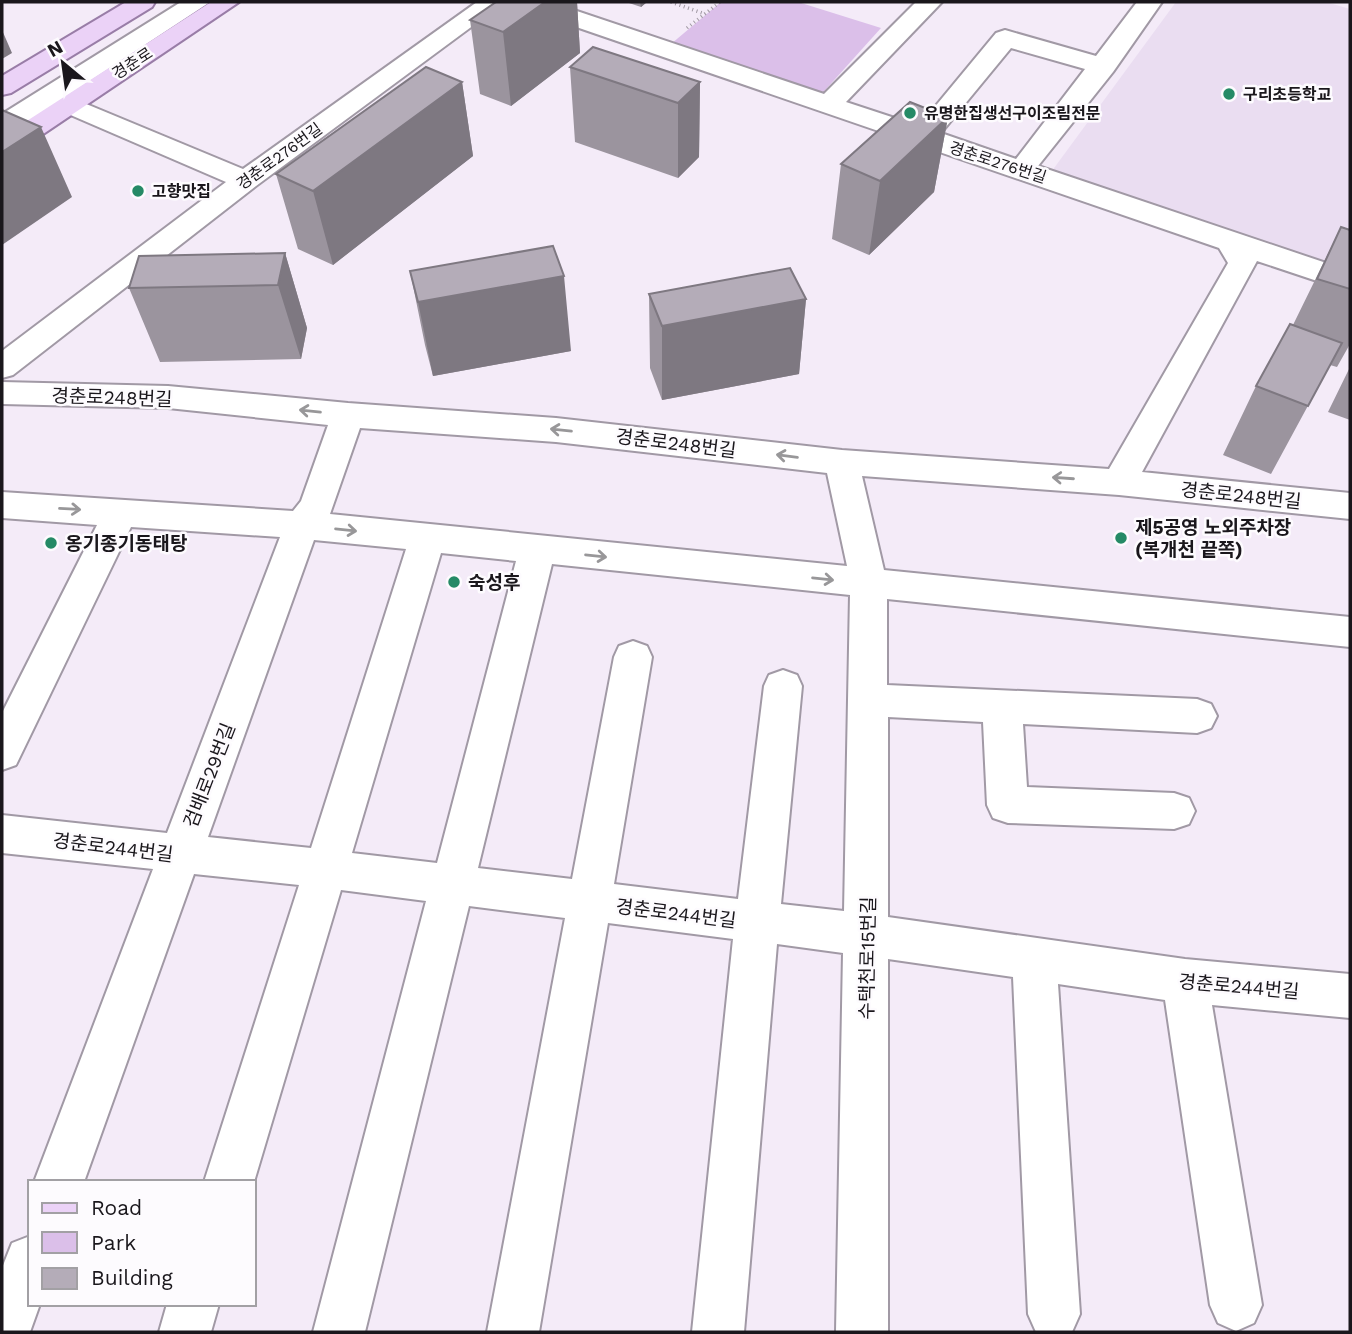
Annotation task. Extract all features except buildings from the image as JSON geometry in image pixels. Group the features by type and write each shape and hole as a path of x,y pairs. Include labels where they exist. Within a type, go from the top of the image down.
{"main road":[{"path":"2,87 143,2"},
{"name":"경춘로","path":"2,146 227,2"}],"street":[{"path":"2,127 198,2"},
{"name":"경춘로276번길","path":"2,367 246,180 493,2"},
{"name":"경춘로276번길","path":"527,2 1350,282"},
{"path":"830,103 930,2"},
{"path":"1022,169 1104,66 1150,2"},
{"path":"923,138 1005,38 1104,66"},
{"path":"68,104 246,180"},
{"path":"1119,482 1147,428 1243,263 1231,242"},
{"name":"경춘로248번길","path":"2,393 168,397 348,415 556,430 842,463 1119,482 1350,506"},
{"name":"검배로29번길","path":"60,1180 302,525 317,506 348,415"},
{"name":"수택천로15번길","path":"842,463 869,584 862,1332"},
{"path":"2,505 302,525 1350,632"},
{"path":"2,753 121,512"},
{"path":"230,1180 428,538"},
{"path":"339,1332 450,885 537,550"},
{"path":"513,1332 633,657"},
{"path":"718,1332 757,922 783,686"},
{"path":"870,699 1197,716"},
{"path":"1002,706 1008,805 1174,811"},
{"name":"경춘로244번길","path":"2,834 327,869 867,935 1185,981 1350,996"},
{"path":"1034,959 1054,1314"},
{"path":"1185,981 1236,1306"},
{"path":"4,1332 28,1266"},
{"path":"185,1332 192,1306"}],"path":[{"path":"671,2 705,14"},
{"path":"665,47 720,2"}],"shaded area":[{"name":"구리초등학교","path":"1176,2 1326,2 1350,9 1350,284 1046,179"}],"green space":[{"path":"721,2 798,2 881,28 818,98 665,49"}],"place":[{"name":"구리초등학교","path":"1229,94"},
{"name":"유명한집생선구이조림전문","path":"910,113"},
{"name":"고향맛집","path":"138,191"},
{"name":"제5공영 노외주차장 (복개천 끝쪽)","path":"1121,538"},
{"name":"옹기종기동태탕","path":"51,543"},
{"name":"숙성후","path":"454,582"}]}
